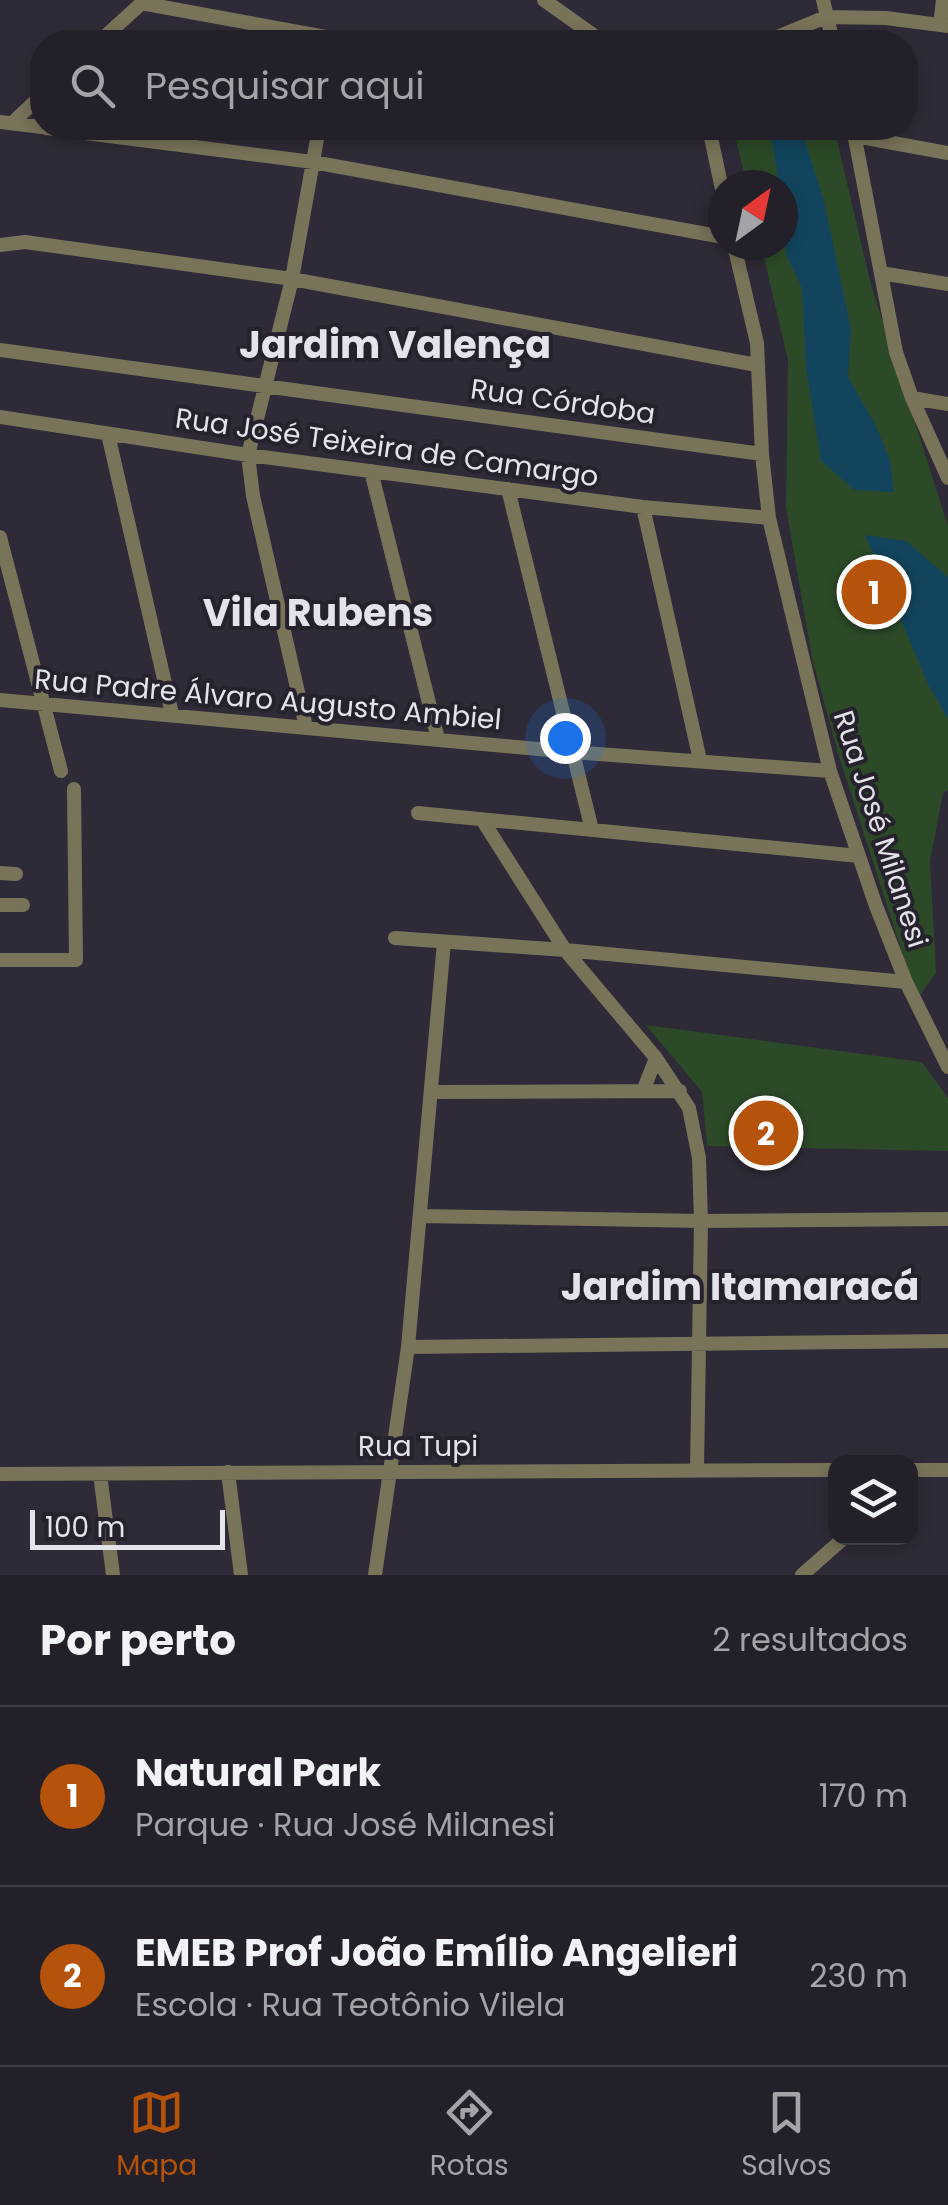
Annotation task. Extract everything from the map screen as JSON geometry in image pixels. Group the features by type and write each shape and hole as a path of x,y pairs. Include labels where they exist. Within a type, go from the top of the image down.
{"street":[{"path":"544,0 586,30"},
{"path":"823,0 830,30"},
{"path":"790,30 826,17 854,16 944,25 944,0"},
{"path":"112,30 143,2 282,30"},
{"path":"6,122 30,103"},
{"path":"144,140 312,162 708,233"},
{"path":"306,727 253,496 248,455 292,279 317,140"},
{"path":"712,140 718,170"},
{"path":"856,140 894,342 912,398 948,478"},
{"path":"890,140 948,153"},
{"path":"0,245 25,242 292,279 757,364"},
{"name":"Rua José Milanesi","path":"738,260 757,343 769,518 830,771 906,982 948,1067"},
{"path":"881,272 948,284"},
{"name":"Rua Córdoba","path":"0,350 762,454"},
{"path":"912,398 948,404"},
{"name":"Rua José Teixeira de Camargo","path":"0,417 248,455 643,507 769,518"},
{"path":"108,434 172,714"},
{"path":"371,471 438,738"},
{"path":"508,489 592,830"},
{"path":"643,507 700,760"},
{"path":"0,537 62,771"},
{"name":"Rua Padre Álvaro Augusto Ambiel","path":"0,700 571,752 830,771"},
{"path":"0,960 76,960 74,790"},
{"path":"418,813 859,856"},
{"path":"483,821 566,950 680,1091 694,1125 700,1221 697,1470"},
{"path":"0,873 16,874"},
{"path":"0,904 23,905"},
{"path":"395,938 906,982"},
{"path":"375,1575 408,1347 444,942"},
{"path":"643,1091 656,1058"},
{"path":"432,1092 680,1091"},
{"path":"420,1216 948,1220"},
{"path":"408,1347 948,1341"},
{"name":"Rua Tupi","path":"0,1474 828,1470"},
{"path":"918,1473 948,1470"},
{"path":"228,1472 240,1575"},
{"path":"100,1474 112,1575"},
{"path":"802,1575 836,1545"}],"green space":[{"path":"736,140 837,140 871,285 948,526 948,790 943,793 930,861 936,973 917,999 838,753 812,658 786,507 788,360 765,260 798,260 798,170 743,170"},
{"path":"646,1025 922,1062 948,1098 948,1151 707,1146 702,1092"}],"water":[{"path":"772,140 805,140 824,201 851,329 848,377 890,460 894,492 855,490 821,461 806,368 802,288 789,260 798,260 798,170 777,170"},
{"path":"865,535 906,541 948,577 948,719 928,684"}],"place":[{"name":"Natural Park","path":"874,592"},
{"name":"EMEB Prof João Emílio Angelieri","path":"766,1133"}],"district":[{"name":"Jardim Valença","path":"395,345"},
{"name":"Vila Rubens","path":"318,613"},
{"name":"Jardim Itamaracá","path":"740,1287"}]}
